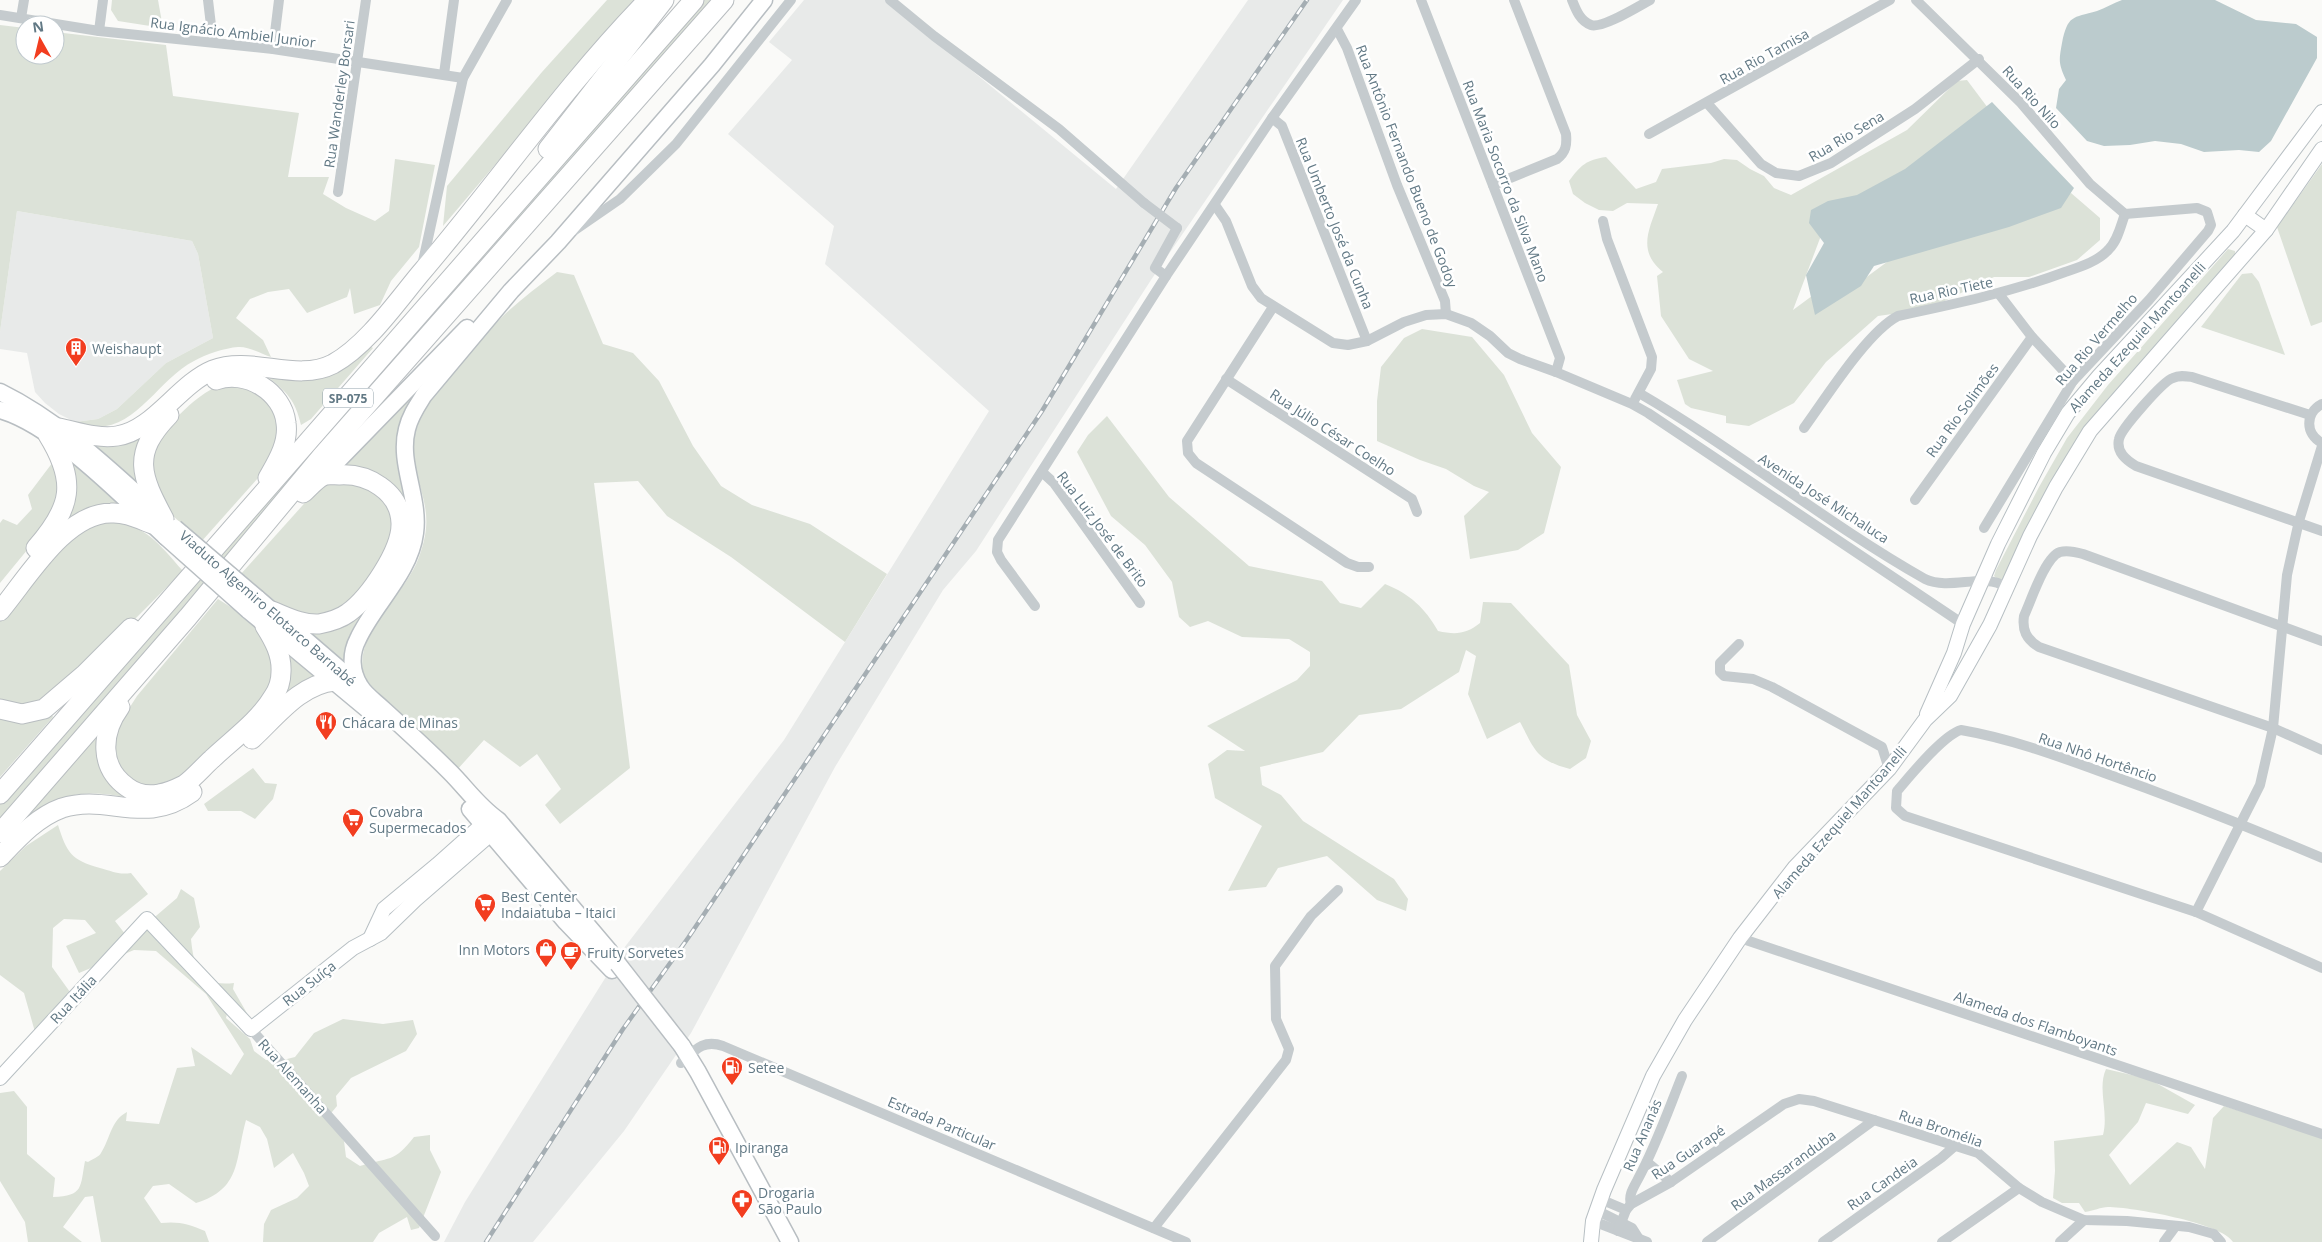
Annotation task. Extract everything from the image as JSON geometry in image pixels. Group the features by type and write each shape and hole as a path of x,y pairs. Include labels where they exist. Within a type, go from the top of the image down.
{"highway":[{"path":"0,591 46,537 61,514 66,496 64,464 54,432 119,436 142,426 200,376 215,370 238,364 300,370 332,364 346,355 374,329 466,220 614,34 648,0"},
{"path":"445,287 664,0"},
{"name":"SP-075","path":"0,794 252,508 694,0"},
{"name":"SP-075","path":"0,833 188,617 321,457 724,0"},
{"path":"164,527 144,476 143,461 148,442 157,427 175,408 203,385 223,378 240,377 266,390 273,395 283,410 286,424 281,453 252,508"},
{"path":"188,617 112,718 107,734 105,748 110,770 116,778 133,792 147,796 160,794 185,784 256,718 273,698 282,673 281,660 269,618 309,624 335,620 348,613 366,594 396,549 401,522 396,504 388,492 364,477 345,474 323,476 261,531"},
{"path":"0,612 54,545 71,527 86,518 99,514 118,513 164,527"},
{"path":"0,709 22,714 44,709 85,674 139,620 176,594"},
{"path":"0,857 37,821 64,808 87,805 149,809 169,806 201,785 302,693 321,682 335,681"}],"main road":[{"path":"361,688 353,669 356,641 367,620 397,577 409,555 415,534 416,511 405,454 407,428 413,412 424,395 510,291 558,242 712,65 764,0"},
{"name":"Alameda Ezequiel Mantoanelli","path":"1925,720 1954,653 1963,624 1981,582 2044,453 2068,413 2099,376 2233,231 2322,112"},
{"name":"Alameda Ezequiel Mantoanelli","path":"1591,1242 1597,1210 1653,1076 1685,1020 1740,938 1795,867 1889,768 1925,720 1950,696 1971,661 2056,487 2090,431 2266,230 2322,149"},
{"path":"2245,216 2266,230"},
{"path":"2233,231 2250,247"},
{"path":"323,476 491,304 510,291"},
{"path":"0,392 22,402 54,432"},
{"path":"0,410 54,432"},
{"name":"Viaduto Algemiro Elotarco Barnabé","path":"54,432 78,458 164,527 269,618 361,688 450,772 487,823"},
{"path":"269,618 335,681 410,748 487,823 540,893 585,943 615,967 681,1054 790,1242"},
{"path":"1954,653 1971,661"},
{"path":"487,823 498,820 610,950 615,967"},
{"path":"487,823 502,830 518,843"},
{"name":"Rua Suíça","path":"251,1029 354,948 370,940 384,910 399,907 459,855 487,823"},
{"name":"Rua Alemanha","path":"147,919 251,1029"},
{"name":"Rua Itália","path":"0,1078 147,919"},
{"path":"681,1054 778,1242"}],"street":[{"path":"22,15 24,0"},
{"path":"99,30 103,0"},
{"path":"208,0 213,42"},
{"path":"273,49 279,0"},
{"name":"Rua Wanderley Borsari","path":"338,192 366,0"},
{"path":"444,74 454,0"},
{"path":"420,274 463,78 507,0"},
{"path":"558,242 620,199 676,144 791,0"},
{"path":"890,0 934,36 1060,130 1144,203 1178,228 1155,268 1166,276"},
{"path":"1035,606 1001,560 997,552 998,540 1166,276 1272,118 1356,0"},
{"name":"Rua Maria Socorro da Silva Mano","path":"1421,0 1560,358 1556,372"},
{"path":"1493,185 1557,159 1566,148 1566,134 1514,0"},
{"path":"1572,0 1577,12 1589,24 1601,24 1650,0"},
{"name":"Rua Rio Tamisa","path":"1649,134 1890,0"},
{"name":"Rua Rio Nilo","path":"1916,0 2021,103 2090,184 2125,214"},
{"name":"Rua Ignácio Ambiel Junior","path":"0,15 15,17"},
{"name":"Rua Ignácio Ambiel Junior","path":"65,25 273,49 463,78"},
{"name":"Rua Antônio Fernando Bueno de Godoy","path":"1337,29 1347,48 1397,185 1445,301 1446,314"},
{"name":"Rua Rio Sena","path":"1707,103 1761,164 1776,173 1799,176 1831,163 1916,109 1978,59"},
{"name":"Rua Umberto José da Cunha","path":"1272,118 1282,126 1367,341"},
{"path":"1214,206 1226,221 1255,292 1273,307 1338,345 1367,341 1413,319 1426,315 1446,314"},
{"name":"Rua Rio Vermelho","path":"1984,528 2073,381 2208,232 2211,224 2210,215 2197,208 2125,214"},
{"name":"Rua Rio Tiete","path":"1804,428 1849,367 1881,327 1890,320 1898,316 1999,294 2075,268 2102,255 2110,248 2125,214"},
{"path":"1603,222 1607,239 1652,357 1651,369 1632,404"},
{"path":"1999,294 2032,337 2073,381"},
{"path":"1273,307 1187,441 1188,453 1196,463 1347,563 1358,567 1369,567"},
{"name":"Avenida José Michaluca","path":"1446,314 1471,323 1490,336 1508,353 1520,359 1632,404 1963,624"},
{"name":"Rua Rio Solimões","path":"1914,500 2032,337"},
{"path":"2310,415 2192,377 2181,376 2168,380 2159,388 2121,433 2119,440 2121,453 2125,460 2136,466 2322,530"},
{"name":"Rua Júlio César Coelho","path":"1226,379 1412,499 1417,512"},
{"name":"Avenida José Michaluca","path":"1639,393 1674,413 1742,461 1920,576 1937,584 1994,582 2006,587"},
{"path":"2322,404 2310,415 2310,432 2322,444 2299,521 2287,574 2273,728 2260,785 2196,912 2322,968"},
{"name":"Rua Luiz José de Brito","path":"1042,472 1054,483 1140,603"},
{"path":"2322,641 2282,624 2083,554 2062,551 2055,554 2046,568 2024,616 2023,624 2025,635 2030,642 2039,647 2273,728 2322,750"},
{"path":"1740,644 1720,663 1720,672 1724,676 1753,679 1772,687 1866,737 1882,747 1889,768"},
{"name":"Rua Nhô Hortêncio","path":"2196,912 1906,816 1896,808 1897,791 1942,742 1961,730 2052,754 2241,824 2322,858"},
{"path":"1154,1228 1286,1060 1289,1049 1276,1019 1276,966 1311,916 1338,890"},
{"name":"Alameda dos Flamboyants","path":"1740,938 2322,1134"},
{"name":"Rua Alemanha","path":"251,1029 435,1236"},
{"name":"Estrada Particular","path":"681,1054 706,1043 723,1046 1186,1242"},
{"name":"Rua Ananás","path":"1629,1207 1632,1191 1647,1162 1682,1076"},
{"name":"Rua Bromélia","path":"1784,1104 1799,1099 1814,1100 1978,1153 2019,1188 2042,1202 2084,1220 2127,1221 2189,1227 2214,1234 2221,1242"},
{"name":"Rua Guarapé","path":"1629,1207 1671,1182 1784,1104"},
{"name":"Rua Massaranduba","path":"1708,1242 1874,1120"},
{"name":"Rua Candeia","path":"1823,1242 1941,1158 1956,1145"},
{"path":"1647,1162 1671,1182"},
{"path":"1942,1242 2019,1188"},
{"path":"1597,1210 1629,1207"},
{"path":"1619,1226 1629,1207"},
{"path":"1597,1210 1643,1240"},
{"path":"2060,1242 2084,1220"},
{"path":"2164,1242 2175,1226"}],"shaded area":[{"path":"112,0 158,0 163,28 118,21 111,10"},
{"path":"607,0 635,0 443,226 447,186 542,72"},
{"path":"701,0 718,0 0,819 0,804"},
{"path":"804,0 886,0 1116,189 1248,0 1343,0 1151,280 976,551 943,590 835,767 691,1033 624,1131 533,1242 444,1242 465,1202 624,948 784,740 989,411 825,264 834,226 728,134 792,60 769,42"},
{"path":"2122,0 2215,0 2256,20 2296,24 2317,37 2317,58 2271,141 2259,152 2239,150 2204,152 2181,144 2155,141 2130,145 2104,146 2087,141 2056,108 2059,89 2066,80 2060,61 2064,34 2066,27 2072,19"},
{"path":"0,25 15,27 15,65 65,65 65,33 166,45 173,96 299,113 288,177 329,177 323,194 346,208 375,221 389,211 395,159 435,165 419,247 391,281 380,305 354,314 350,288 347,297 307,313 289,289 268,292 250,299 236,318 263,340 271,357 242,347 216,352 199,358 180,370 140,408 126,418 111,425 94,427 75,422 98,419 117,409 166,363 213,338 198,254 192,241 17,211 0,332"},
{"path":"1967,80 1988,108 1968,150 1825,225 1793,310 1816,293 1845,293 1891,259 2012,225 2071,193 2100,218 2100,240 2077,260 2029,277 1994,277 1928,309 1878,316 1826,362 1794,403 1749,426 1726,423 1726,416 1691,408 1685,404 1677,380 1713,371 1689,359 1661,316 1657,276 1663,272 1650,256 1647,240 1658,204 1627,203 1613,211 1599,210 1573,194 1569,181 1577,171 1584,164 1606,157 1636,189 1656,182 1662,169 1711,163 1724,159 1737,160 1764,176 1774,188 1791,195 1907,130 1957,81"},
{"path":"1992,102 2074,188 2061,208 2009,227 1874,266 1861,286 1815,315 1806,275 1824,243 1809,223 1811,210 1828,201 1857,195 1905,169"},
{"path":"2322,164 2322,322 2311,326 2277,227"},
{"path":"17,211 192,241 198,254 213,338 166,363 117,409 98,419 75,422 59,414 35,392 27,353 0,349 0,332"},
{"path":"2228,249 2235,251 2235,256 2096,415 2003,585 1994,576 1996,570 2067,438 2108,385"},
{"path":"557,272 574,275 603,344 633,353 659,381 693,446 721,486 752,505 810,524 887,574 845,642 731,557 667,516 638,481 594,483 630,768 560,824 545,805 561,789 537,754 520,767 484,740 456,771 378,698 364,677 362,660 372,629 412,572 424,541 426,528 425,504 413,454 413,443 418,419 426,403 510,309"},
{"path":"2252,273 2259,282 2285,355 2201,327 2242,274"},
{"path":"1422,329 1472,337 1504,375 1532,433 1561,467 1544,533 1518,550 1470,559 1464,516 1489,492 1474,486 1446,469 1377,441 1377,401 1381,367 1404,338"},
{"path":"368,345 373,348 311,419 301,425 296,409 289,397 267,376 287,375"},
{"path":"231,380 259,389 283,426 266,469 201,542 171,514 153,485 150,452 175,419 194,401 217,386"},
{"path":"413,391 402,416 398,437 411,517 402,506 338,471"},
{"path":"1107,416 1169,497 1249,566 1322,581 1340,603 1361,608 1385,584 1409,597 1428,615 1438,631 1444,632 1456,633 1465,631 1480,623 1483,602 1511,603 1569,665 1577,715 1591,741 1586,758 1570,769 1550,762 1543,758 1533,747 1520,722 1487,739 1468,694 1476,656 1466,650 1459,672 1401,709 1359,715 1323,752 1260,767 1262,785 1281,795 1303,821 1394,879 1408,899 1406,911 1377,900 1327,856 1278,868 1266,887 1228,891 1262,826 1215,798 1208,764 1227,750 1245,751 1207,726 1297,680 1310,666 1310,652 1289,639 1242,637 1208,621 1190,627 1179,617 1172,582 1145,545 1111,516 1077,452 1088,435"},
{"path":"148,425 142,492 91,447 113,444"},
{"path":"56,458 60,499 46,527 0,583 0,523 3,519 17,525 32,509 28,495"},
{"path":"75,463 126,507 73,522 65,521 71,466"},
{"path":"352,480 391,503 394,543 351,603 312,620 273,606 240,575 320,486"},
{"path":"111,520 135,527 144,532 183,571 96,658 39,706 0,705 0,619 77,531"},
{"path":"218,599 251,620 264,635 275,666 265,701 184,779 150,788 124,773 117,762 113,749 114,732 137,696"},
{"path":"361,614 348,641 345,662 346,670 295,628"},
{"path":"286,649 322,678 277,705"},
{"path":"51,713 53,717 0,777 0,716"},
{"path":"101,725 125,797 90,794 62,798 37,811 9,832"},
{"path":"253,768 265,783 277,784 273,799 255,819 241,811 208,811 204,804"},
{"path":"58,825 64,842 76,858 90,865 115,872 131,873 148,894 115,921 129,939 177,898 181,889 194,898 200,927 191,939 197,967 206,979 213,982 234,983 233,989 248,1015 228,1010 226,1018 250,1039 254,1051 266,1060 279,1061 295,1057 314,1033 343,1019 383,1024 413,1020 417,1034 406,1051 351,1078 336,1096 337,1106 327,1118 344,1141 346,1157 360,1166 390,1158 401,1151 414,1137 430,1135 430,1150 441,1172 419,1228 411,1230 407,1217 379,1233 373,1242 263,1242 264,1224 271,1210 297,1198 309,1186 293,1153 274,1168 267,1139 260,1127 246,1120 234,1171 222,1190 196,1203 169,1184 153,1186 144,1198 161,1223 178,1223 200,1229 205,1231 209,1242 101,1242 93,1196 85,1197 63,1227 82,1242 28,1242 25,1222 0,1181 0,1093 14,1091 27,1107 27,1154 55,1178 53,1197 70,1195 81,1184 85,1161 88,1162 100,1154 114,1125 122,1115 127,1112 126,1121 159,1124 177,1068 195,1066 191,1047 231,1075 244,1054 206,994 156,951 134,950 79,973 66,946 96,933 85,920 64,919 53,928 52,967 70,992 35,1032 24,993 0,975 0,871 26,846"},
{"path":"2106,1069 2149,1079 2195,1105 2188,1114 2146,1103 2138,1122 2109,1155 2130,1185 2177,1142 2191,1147 2205,1169 2213,1118 2224,1106 2322,1137 2322,1242 2233,1242 2225,1235 2212,1229 2175,1217 2108,1207 2085,1212 2079,1203 2062,1203 2053,1198 2055,1171 2054,1141 2103,1135 2105,1118 2103,1085"}],"railway":[{"path":"486,1242 623,1029 688,938 1042,411 1176,188 1307,0"}],"place":[{"name":"Weishaupt","path":"76,367"},
{"name":"Chácara de Minas","path":"326,741"},
{"name":"Covabra Supermecados","path":"353,838"},
{"name":"Best Center Indaiatuba – Itaici","path":"485,923"},
{"name":"Inn Motors","path":"546,968"},
{"name":"Fruity Sorvetes","path":"571,971"},
{"name":"Setee","path":"732,1086"},
{"name":"Ipiranga","path":"719,1166"},
{"name":"Drogaria São Paulo","path":"742,1219"}]}
